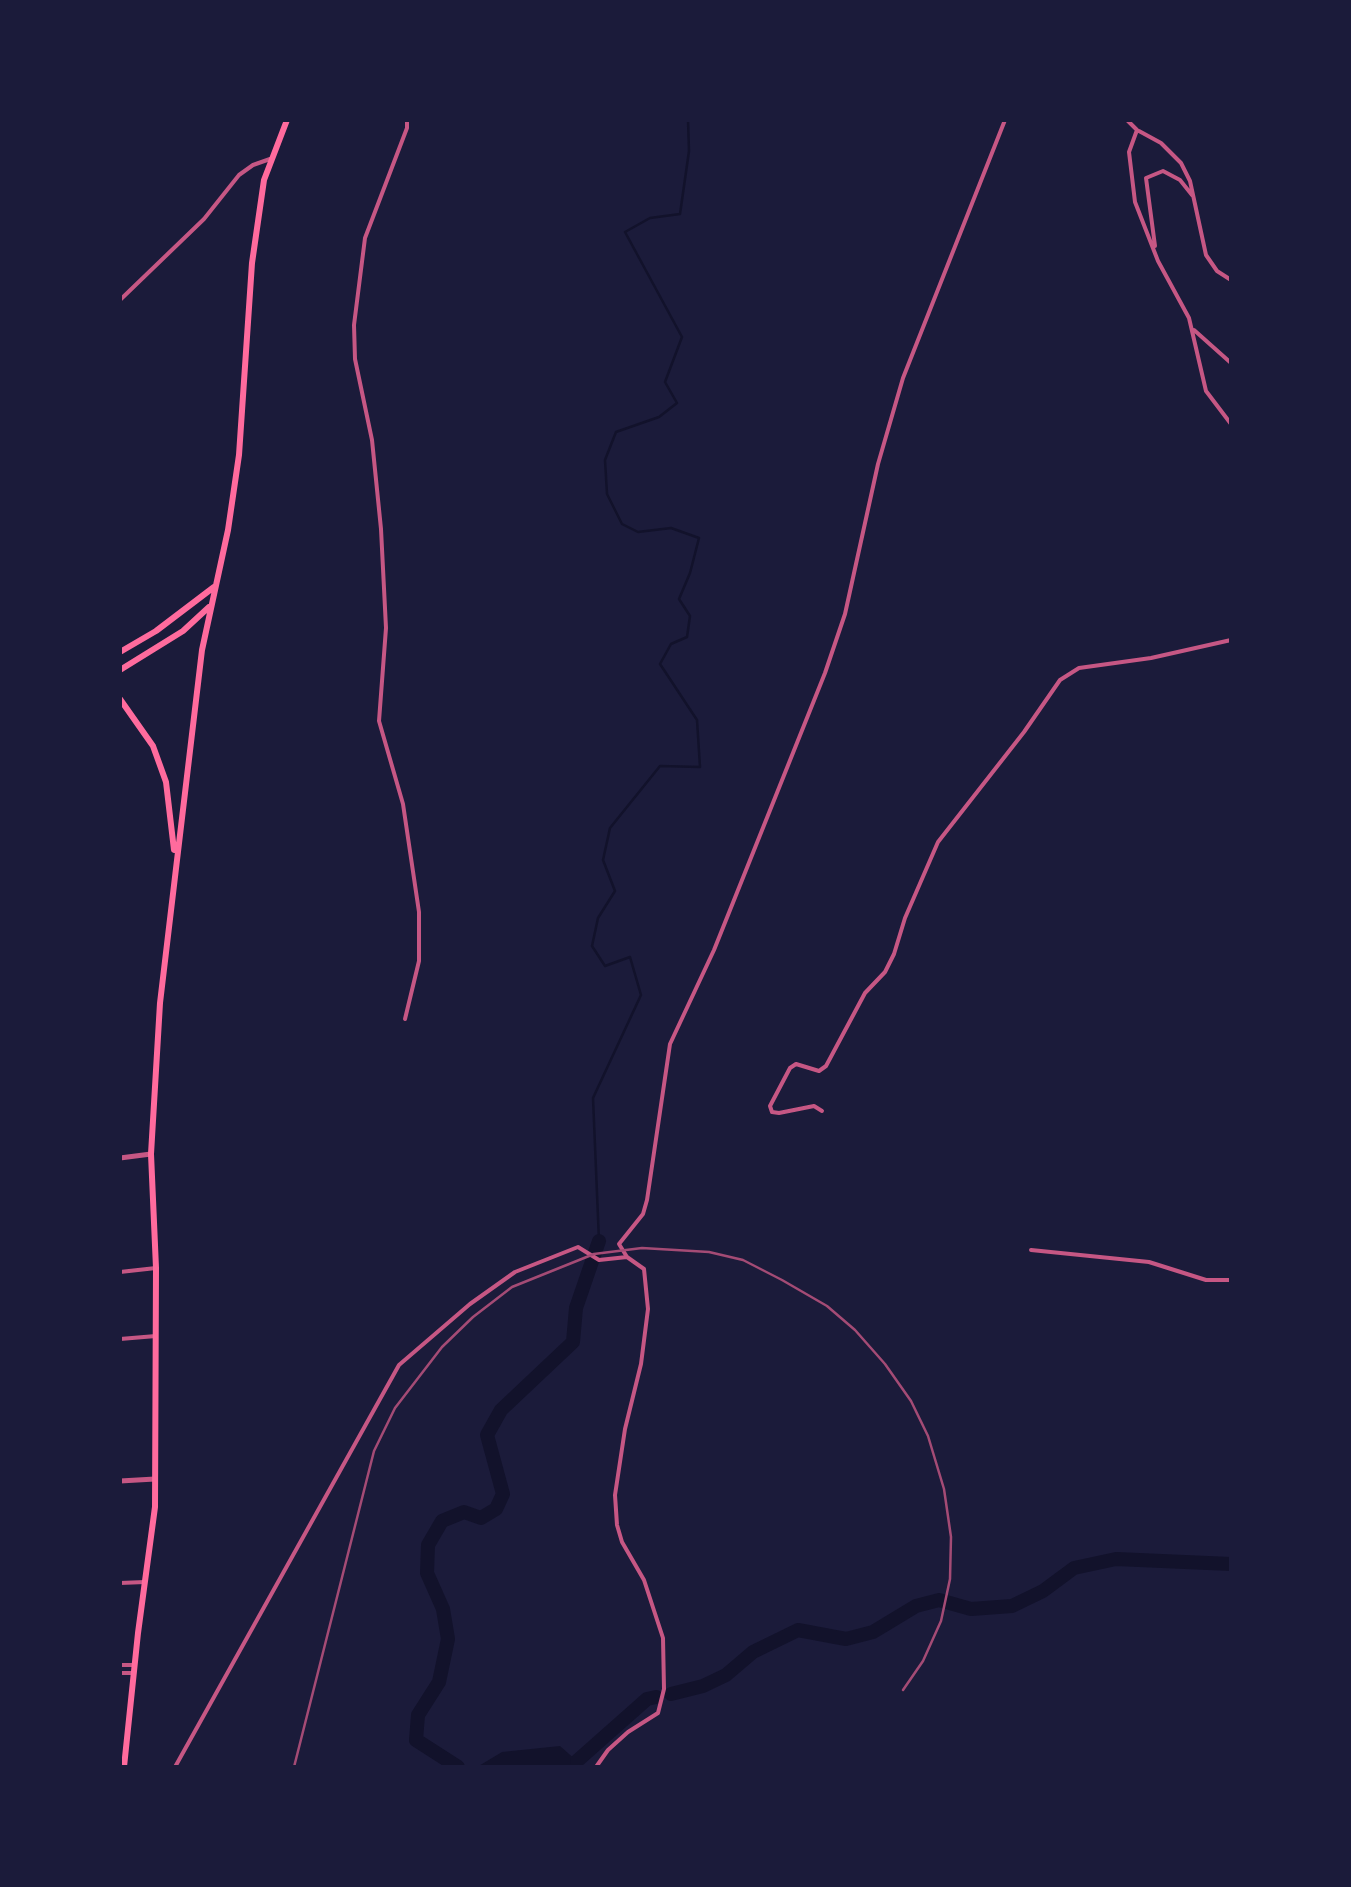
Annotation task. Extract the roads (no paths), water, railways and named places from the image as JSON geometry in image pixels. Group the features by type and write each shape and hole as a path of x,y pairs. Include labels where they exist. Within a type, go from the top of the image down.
{"main road":[{"path":"124,1767 155,1507 156,1268 150,1154 160,1004 210,607 228,530 239,454 252,264 264,180 287,120"},
{"path":"120,652 156,632 214,586"},
{"path":"120,670 182,631 210,607"},
{"path":"120,699 153,746 166,782 175,862"}],"street":[{"path":"405,1019 418,960 419,912 402,804 380,721 386,628 381,528 372,440 354,358 354,325 365,238 407,120"},
{"path":"596,1767 618,1741 658,1713 664,1689 662,1638 644,1580 622,1542 617,1525 615,1495 648,1309 644,1270 627,1257 619,1244 643,1214 647,1200 670,1044 714,950 825,672 845,614 875,478 903,378 1005,120"},
{"path":"1127,120 1161,143 1182,164 1206,254 1217,271 1231,280"},
{"path":"1137,130 1129,152 1135,202 1192,328 1206,390 1231,424"},
{"path":"120,300 204,219 238,176 253,165 270,160"},
{"path":"1155,251 1146,178 1163,170 1180,180 1192,196"},
{"path":"1192,328 1231,363"},
{"path":"822,1110 814,1106 778,1114 770,1106 776,1088 790,1068 796,1064 819,1071 826,1066 865,993 885,972 894,954 923,871 938,842 1060,680 1079,668 1151,658 1231,640"},
{"path":"120,1158 150,1154"},
{"path":"175,1767 399,1365 470,1304 515,1272 578,1247 598,1260 627,1257"},
{"path":"1031,1250 1149,1262 1206,1280 1231,1280"},
{"path":"120,1272 156,1268"},
{"path":"120,1339 156,1336"},
{"path":"120,1481 156,1479"},
{"path":"120,1583 145,1582"},
{"path":"120,1665 134,1669"},
{"path":"120,1674 134,1669"}],"waterway":[{"path":"599,1241 593,1098 641,995 630,957 605,966 592,946 598,918 615,891 603,860 610,828 660,766 700,767 697,720 660,664 671,644 687,637 690,616 679,599 699,538 671,528 638,532 622,524 607,494 605,460 616,432 659,417 677,403 665,382 682,337 625,232 650,218 680,214 689,151 688,120"},
{"path":"458,1767 416,1740 418,1715 439,1682 448,1639 443,1609 427,1573 428,1545 442,1521 464,1512 481,1518 496,1509 503,1494 487,1435 501,1410 573,1342 576,1308 599,1241"},
{"path":"671,1694 726,1675 753,1652 798,1630 846,1639 873,1632 916,1606 939,1600 971,1609 1012,1606 1043,1591 1074,1568 1116,1559 1231,1564"},
{"path":"577,1761 647,1699 656,1697"}],"railway":[{"path":"294,1767 374,1451 395,1408 442,1347 473,1317 512,1287 594,1254 642,1248 709,1252 743,1260 827,1306 885,1364 911,1401 928,1436 944,1489 951,1537 950,1579 941,1621 923,1661 903,1690"}]}
